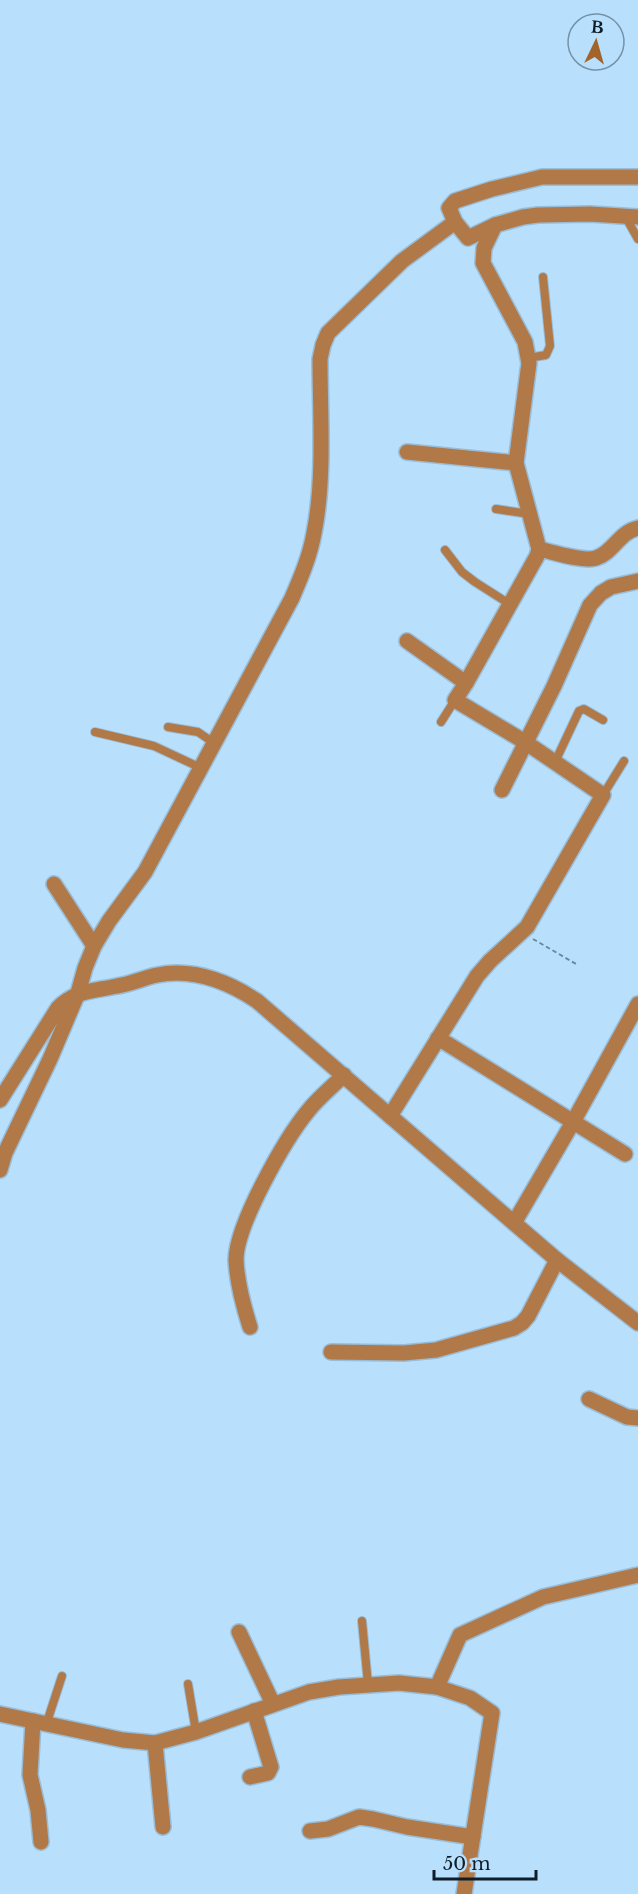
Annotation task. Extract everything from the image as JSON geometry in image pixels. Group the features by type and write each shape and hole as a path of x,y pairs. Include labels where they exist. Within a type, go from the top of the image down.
{"street":[{"path":"632,217 590,214 538,215 495,225 470,238 460,228 449,208 452,203 509,184 542,177 638,177"},
{"path":"390,1116 477,976 522,933 603,795 525,742 455,700 511,605 539,549 516,463 528,358 525,342 483,263 484,248 495,225"},
{"path":"0,1170 5,1153 50,1059 78,993 94,946 109,921 145,872 292,598 309,556 320,490 320,359 328,333 402,261 460,228"},
{"path":"407,452 516,463"},
{"path":"539,549 595,559 630,530 638,528"},
{"path":"502,790 554,686 590,605 601,593 611,587 638,580"},
{"path":"406,641 466,683"},
{"path":"54,884 94,946"},
{"path":"0,1100 58,1008 64,1001 78,993 170,973 195,975 225,983 257,1001 557,1260 638,1323"},
{"path":"514,1223 638,1004"},
{"path":"438,1038 625,1154"},
{"path":"250,1327 239,1292 237,1269 236,1257 242,1233 253,1204 293,1131 309,1110 344,1075"},
{"path":"331,1352 404,1353 436,1350 514,1328 528,1316 557,1260"},
{"path":"589,1399 627,1417 638,1418"},
{"path":"437,1687 460,1635 543,1597 638,1575"},
{"path":"239,1632 273,1704"},
{"path":"0,1714 123,1740 155,1743 196,1732 309,1692 339,1686 399,1683 437,1687 470,1698 492,1713 464,1894"},
{"path":"250,1777 268,1773 271,1767 254,1711"},
{"path":"40,1723 30,1775 38,1810 41,1842"},
{"path":"155,1743 163,1827"},
{"path":"310,1831 328,1829 359,1817 473,1837"}],"lane":[{"path":"632,217 638,239"},
{"path":"528,358 546,355 550,346 543,278"},
{"path":"496,509 531,514"},
{"path":"445,550 469,577 511,605"},
{"path":"441,722 455,700"},
{"path":"555,762 579,711 584,710 603,720"},
{"path":"168,727 198,732 214,743"},
{"path":"95,732 154,746 201,768"},
{"path":"603,795 624,761"},
{"path":"362,1621 369,1684"},
{"path":"40,1723 62,1676"},
{"path":"188,1684 196,1732"}],"path":[{"path":"522,933 578,965"}]}
